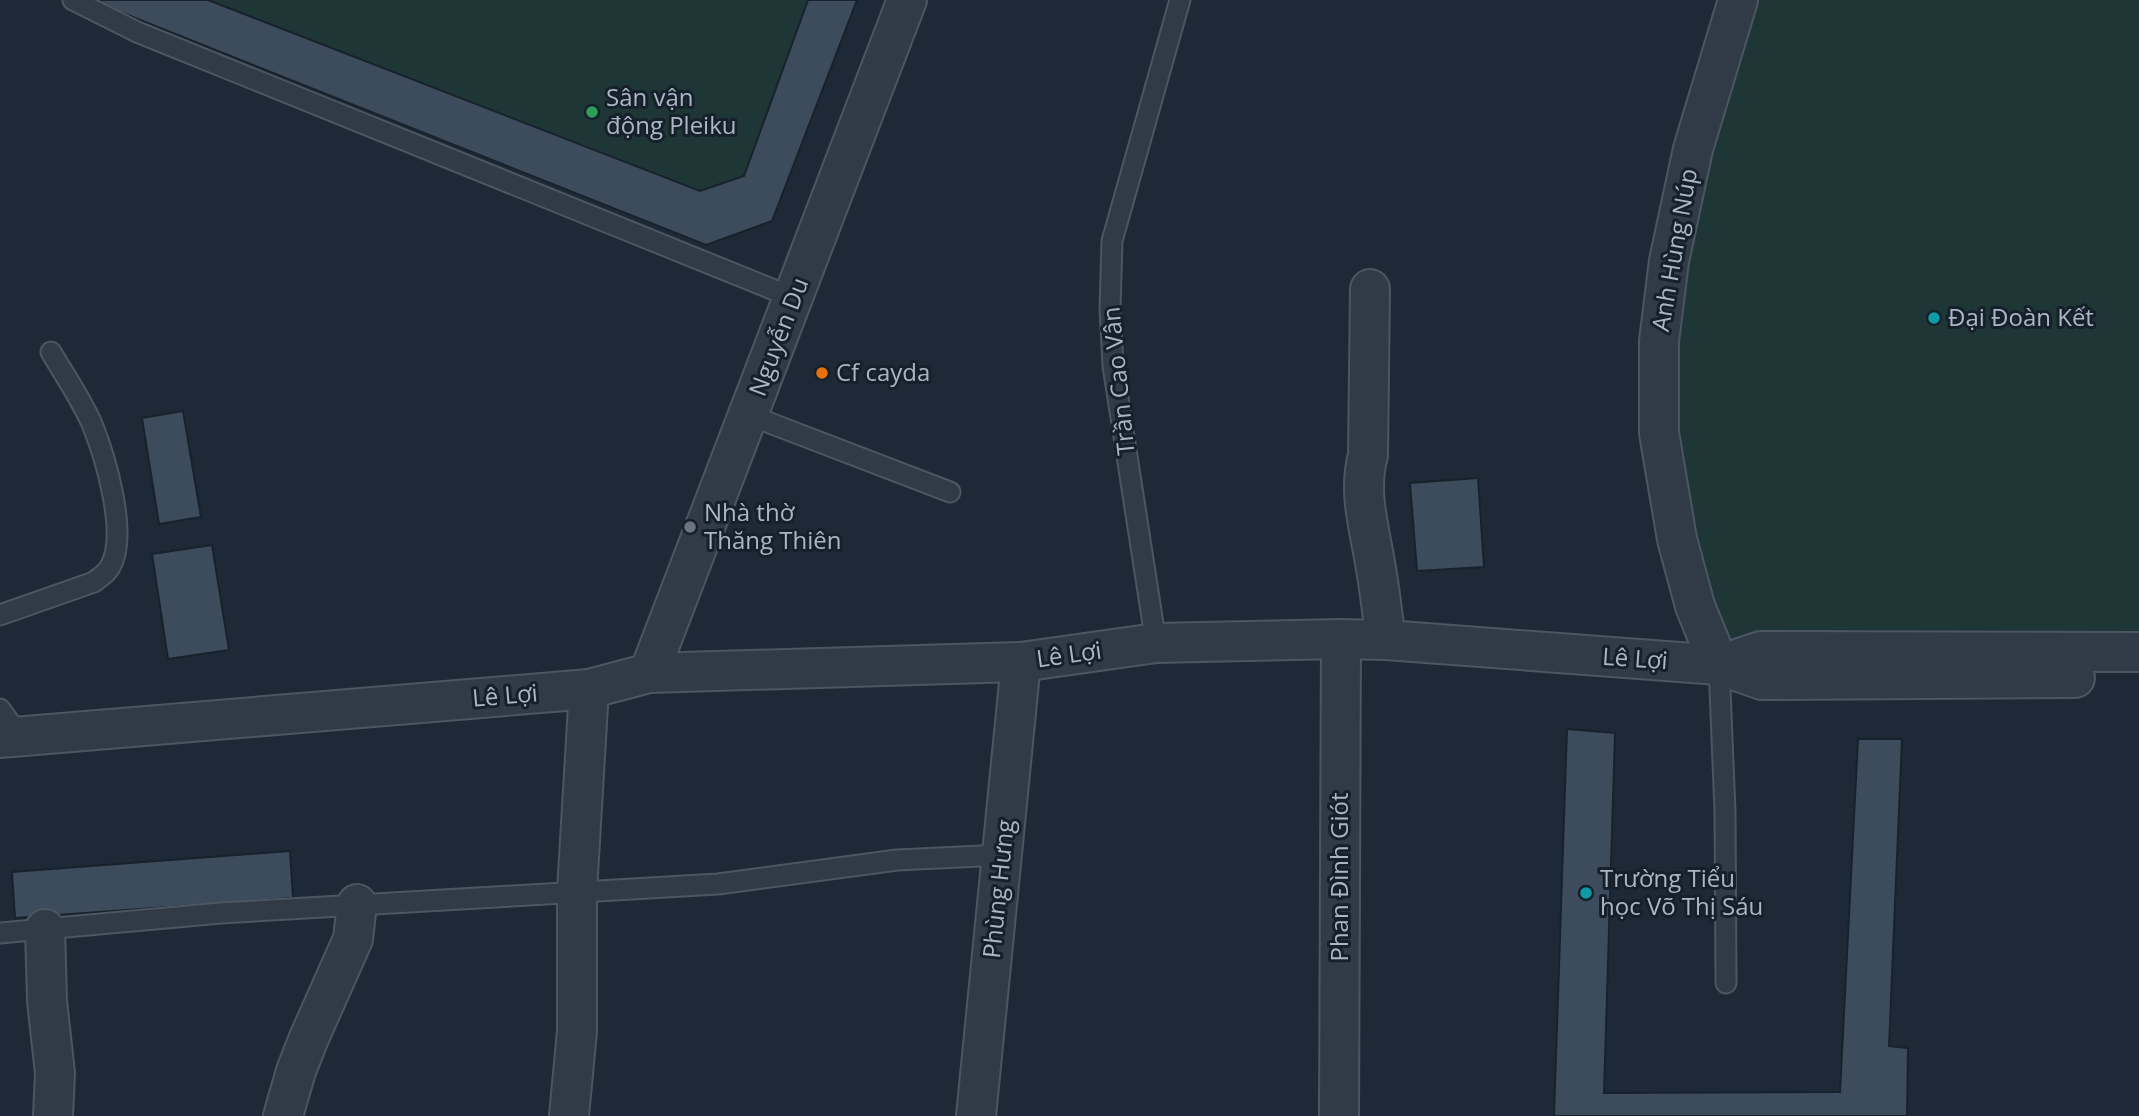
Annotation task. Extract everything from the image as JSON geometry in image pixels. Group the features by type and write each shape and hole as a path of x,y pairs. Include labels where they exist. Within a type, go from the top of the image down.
{"street":[{"name":"Nguyễn Du","path":"649,673 907,0"},
{"name":"Anh Hùng Núp","path":"1719,665 1695,606 1677,538 1659,433 1660,341 1669,261 1690,162 1738,0"},
{"path":"1370,289 1368,455 1363,481 1385,640"},
{"name":"Phan Đình Giót","path":"1339,1116 1341,639"},
{"name":"Lê Lợi","path":"7,728 589,689 649,673 1021,662 1156,643 1385,640 1719,665 1761,651 2139,652"},
{"name":"Phùng Hưng","path":"976,1116 1021,662"},
{"path":"1719,665 1762,680 2139,678"},
{"path":"569,1116 577,1031 577,891 589,689"},
{"path":"283,1116 309,1038 353,939 357,904"},
{"path":"45,929 47,1001 55,1073 53,1116"}],"lane":[{"path":"73,0 137,32 794,298"},
{"name":"Trần Cao Vân","path":"1156,643 1113,366 1110,309 1112,242 1180,0"},
{"path":"0,615 94,582 105,574 112,564 117,533 111,482 91,422 51,352"},
{"path":"749,415 950,492"},
{"path":"1719,665 1726,811 1726,983"},
{"path":"0,933 221,913 718,884 897,860 1002,855"}],"green space":[{"name":"Sân vận động Pleiku","path":"95,0 857,0 772,221 706,245"},
{"name":"Đại Đoàn Kết","path":"1744,0 2139,0 2139,653 1719,665 1677,539 1669,261"}],"building":[{"path":"95,0 208,0 700,191 744,176 808,0 857,0 772,221 706,245"},
{"path":"183,411 201,517 159,524 142,418"},
{"path":"1478,478 1484,567 1417,571 1410,483"},
{"path":"212,545 229,650 168,659 152,554"},
{"name":"Trường Tiểu học Võ Thị Sáu","path":"1567,729 1615,733 1604,1093 1840,1092 1858,739 1902,739 1889,1046 1908,1048 1907,1116 1554,1116"},
{"path":"290,851 293,898 15,918 12,872"}],"place":[{"name":"Sân vận động Pleiku","path":"592,112"},
{"name":"Đại Đoàn Kết","path":"1934,318"},
{"name":"Cf cayda","path":"822,373"},
{"name":"Nhà thờ Thăng Thiên","path":"690,527"},
{"name":"Trường Tiểu học Võ Thị Sáu","path":"1586,893"}]}
